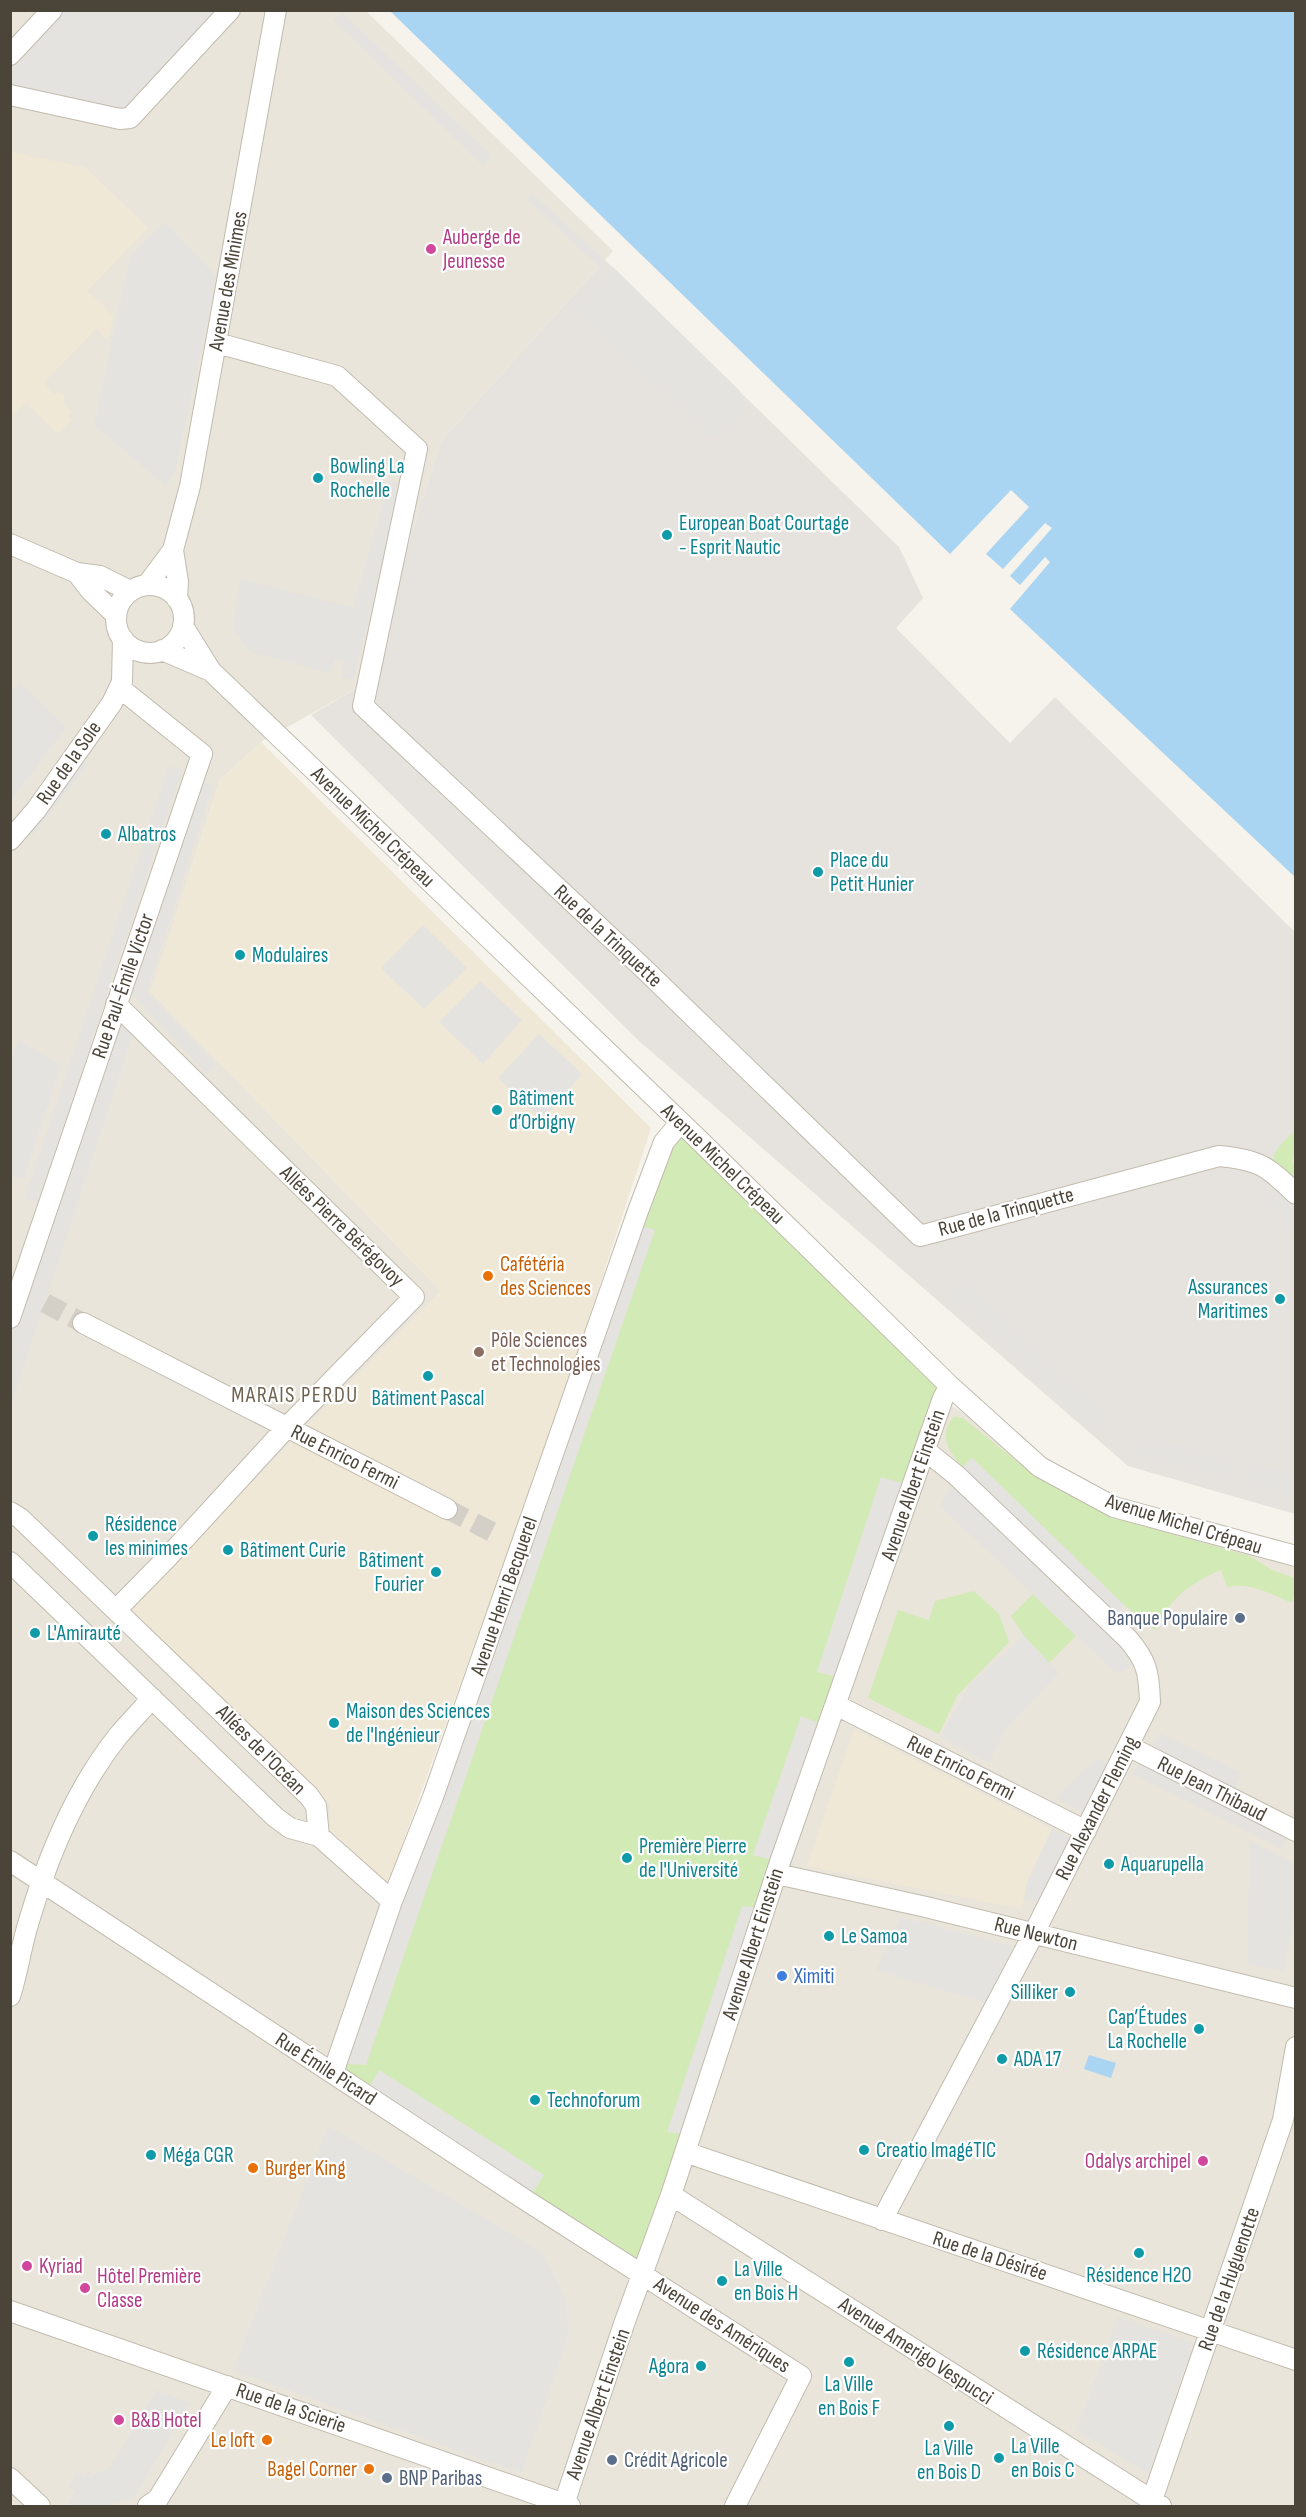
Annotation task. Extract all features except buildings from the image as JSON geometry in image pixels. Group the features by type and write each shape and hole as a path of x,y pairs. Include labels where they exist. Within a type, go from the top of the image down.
{"street":[{"path":"10,55 52,10"},
{"path":"10,95 120,119 130,118 230,10"},
{"name":"Avenue des Minimes","path":"177,599 178,582 173,550 190,486 276,10"},
{"name":"Rue de la Trinquette","path":"217,343 337,376 417,449 363,706 641,966 920,1236 1219,1156 1250,1159 1274,1172 1296,1194"},
{"path":"10,544 77,573 100,576 139,588 159,586 169,591 177,599"},
{"name":"Avenue des Minimes","path":"139,588 173,550"},
{"path":"77,573 90,591 116,615"},
{"path":"123,639 117,628 116,615 119,606 139,588"},
{"name":"Avenue Michel Crépeau","path":"177,599 183,616 183,626 211,671 950,1386 1040,1467 1114,1507 1296,1557"},
{"path":"159,651 176,641 183,626"},
{"name":"Avenue Michel Crépeau","path":"123,639 137,650 159,651 211,671"},
{"name":"Rue de la Sole","path":"121,685 123,639"},
{"name":"Rue de la Sole","path":"10,840 36,810 112,703 121,685 159,651"},
{"name":"Rue Paul-Émile Victor","path":"10,1318 202,754 121,685"},
{"name":"Allées Pierre Bérégovoy","path":"116,1004 414,1297 287,1427 116,1610"},
{"name":"Avenue Henri Becquerel","path":"333,2073 392,1901 433,1797 638,1211 664,1142 680,1123"},
{"name":"Rue Enrico Fermi","path":"83,1323 447,1509"},
{"name":"Avenue Albert Einstein","path":"567,2505 777,1874 943,1398 950,1386"},
{"name":"Rue Alexander Fleming","path":"882,2220 1034,1933 1150,1702 1149,1677 1142,1656 1128,1639 964,1483 925,1450"},
{"name":"Allées de l'Océan","path":"10,1512 20,1518 309,1796 315,1806 319,1836 290,1828 275,1817 10,1562"},
{"path":"10,1996 23,1940 41,1881 63,1830 102,1759 119,1735 152,1698"},
{"name":"Rue Enrico Fermi","path":"836,1706 1086,1831"},
{"name":"Rue Jean Thibaud","path":"1128,1746 1296,1832"},
{"path":"319,1836 392,1901"},
{"name":"Rue Émile Picard","path":"10,1861 643,2274"},
{"name":"Rue Newton","path":"777,1874 1034,1933 1296,1998"},
{"name":"Rue de la Huguenotte","path":"1155,2505 1282,2120 1296,2047"},
{"name":"Rue de la Désirée","path":"685,2152 1296,2360"},
{"name":"Avenue Amerigo Vespucci","path":"671,2195 1155,2505"},
{"name":"Avenue des Amériques","path":"643,2274 801,2376 735,2506"},
{"name":"Rue de la Scierie","path":"10,2311 567,2505"},
{"path":"154,2504 227,2386"},
{"path":"10,2478 40,2506"}],"shaded area":[{"path":"11,11 366,11 613,251 442,440 362,685 261,742 220,780 151,992 441,1291 128,1608 330,1804 330,1830 392,1901 946,1402 1042,1465 1115,1505 1295,1555 1296,2042 1283,2120 1296,2124 1295,2506 11,2506"},
{"path":"52,11 230,11 138,112 11,95 10,55"},
{"path":"342,12 492,156 483,166 333,20"},
{"path":"11,152 85,167 148,228 87,291 97,300 102,301 105,309 113,316 108,340 96,329 44,383 54,394 59,392 64,395 64,403 72,411 68,416 72,420 58,434 26,403 11,418"},
{"path":"532,193 605,260 599,267 527,199"},
{"path":"165,222 217,277 175,472 166,486 94,425 130,256"},
{"path":"605,260 899,547 923,598 896,628 1010,743 1055,697 1295,932 1295,1514 1128,1466 638,1040 311,715 362,685 442,440"},
{"path":"613,267 739,390 744,402 738,426 710,439 574,308"},
{"path":"389,481 403,483 354,679 342,678 344,662 335,659 330,673 250,652 233,629 240,579 353,608"},
{"path":"20,683 66,727 11,801 11,693"},
{"name":"Pôle Sciences et Technologies","path":"261,742 651,1128 558,1413 388,1884 330,1830 330,1804 128,1608 441,1291 151,992 220,780"},
{"path":"81,761 87,766 32,836 25,831"},
{"path":"169,766 182,770 38,1202 25,1198"},
{"path":"201,781 213,786 147,992 216,1065 207,1075 130,992"},
{"path":"423,925 467,968 424,1009 381,968"},
{"path":"480,981 522,1020 483,1064 439,1022"},
{"path":"112,1017 133,1035 11,1405 11,1316"},
{"path":"539,1034 582,1074 542,1120 498,1078"},
{"path":"18,1040 61,1065 24,1179 10,1176 11,1065"},
{"path":"1278,1186 1295,1198 1294,1233 1266,1201"},
{"path":"634,1224 655,1230 366,2065 348,2064 338,2059"},
{"path":"963,1280 1109,1417 1094,1433 948,1296"},
{"path":"1140,1436 1237,1461 1232,1481 1135,1456"},
{"path":"972,1458 1124,1605 1111,1623 1142,1656 1126,1669 1117,1674 940,1506 956,1475"},
{"path":"1247,1463 1295,1475 1295,1497 1242,1482"},
{"path":"881,1477 912,1486 845,1679 817,1672"},
{"path":"1024,1636 1059,1673 1005,1730 989,1763 940,1737 970,1684"},
{"path":"801,1716 828,1727 780,1862 753,1855"},
{"path":"854,1729 1052,1829 1027,1882 1022,1909 807,1866"},
{"path":"1160,1733 1242,1773 1230,1798 1292,1830 1282,1849 1132,1774"},
{"path":"1097,1758 1117,1768 1093,1817 1056,1798"},
{"path":"1052,1829 1081,1841 1049,1903 1024,1899 1027,1882"},
{"path":"1249,1840 1295,1864 1295,1905 1285,1971 1248,1964"},
{"path":"742,1906 766,1908 690,2135 667,2132"},
{"path":"900,1919 919,1921 1013,1947 986,2003 876,1970"},
{"path":"379,2070 544,2175 527,2201 365,2095"},
{"path":"328,2126 542,2252 566,2299 569,2335 521,2473 233,2370"},
{"path":"1118,2317 1193,2343 1149,2474 1076,2430"},
{"path":"156,2390 190,2403 135,2496 105,2506 68,2506 76,2491 69,2487 77,2472 84,2475 87,2470 91,2472 89,2477 107,2469 115,2460"}],"green space":[{"path":"680,1123 950,1386 643,2274 333,2073"},
{"path":"1295,1130 1295,1150 1292,1162 1295,1164 1295,1187 1279,1170 1274,1158 1279,1147"},
{"path":"954,1417 963,1418 1019,1463 1052,1485 1092,1507 1125,1521 1250,1556 1274,1571 1295,1578 1292,1603 1252,1587 1227,1587 1221,1570 1199,1581 1174,1600 1155,1630 1124,1605 972,1458 963,1467 953,1456 947,1443 946,1430"},
{"path":"974,1591 999,1614 1009,1642 957,1696 939,1734 868,1698 898,1610 929,1620 935,1601"},
{"path":"1033,1594 1076,1636 1049,1663 1024,1636 1011,1616"}],"water":[{"path":"390,11 1295,11 1295,877 1010,609 1050,562 1045,557 1020,585 1010,576 1052,528 1045,523 1003,569 986,554 1029,507 1011,490 950,554"},
{"path":"1089,2055 1116,2063 1111,2078 1084,2069"}],"tunnel":[{"path":"45,1303 83,1323"},
{"path":"447,1509 496,1534"}],"place":[{"name":"Auberge de Jeunesse","path":"431,249"},
{"name":"Bowling La Rochelle","path":"318,478"},
{"name":"European Boat Courtage - Esprit Nautic","path":"667,535"},
{"name":"Albatros","path":"106,834"},
{"name":"Place du Petit Hunier","path":"818,872"},
{"name":"Modulaires","path":"240,955"},
{"name":"Bâtiment d’Orbigny","path":"497,1110"},
{"name":"Cafétéria des Sciences","path":"488,1276"},
{"name":"Assurances Maritimes","path":"1280,1299"},
{"name":"Pôle Sciences et Technologies","path":"479,1352"},
{"name":"Bâtiment Pascal","path":"428,1376"},
{"name":"Résidence les minimes","path":"93,1536"},
{"name":"Bâtiment Curie","path":"228,1550"},
{"name":"Bâtiment Fourier","path":"436,1572"},
{"name":"Banque Populaire","path":"1240,1618"},
{"name":"L'Amirauté","path":"35,1633"},
{"name":"Maison des Sciences de l'Ingénieur","path":"334,1723"},
{"name":"Première Pierre de l'Université","path":"627,1858"},
{"name":"Aquarupella","path":"1109,1864"},
{"name":"Le Samoa","path":"829,1936"},
{"name":"Ximiti","path":"782,1976"},
{"name":"Silliker","path":"1070,1992"},
{"name":"Cap’Études La Rochelle","path":"1199,2029"},
{"name":"ADA 17","path":"1002,2059"},
{"name":"Technoforum","path":"535,2100"},
{"name":"Creatio ImagéTIC","path":"864,2150"},
{"name":"Méga CGR","path":"151,2155"},
{"name":"Odalys archipel","path":"1203,2161"},
{"name":"Burger King","path":"253,2168"},
{"name":"Résidence H2O","path":"1139,2253"},
{"name":"Kyriad","path":"27,2266"},
{"name":"La Ville en Bois H","path":"722,2281"},
{"name":"Hôtel Première Classe","path":"85,2288"},
{"name":"Résidence ARPAE","path":"1025,2351"},
{"name":"La Ville en Bois F","path":"849,2362"},
{"name":"Agora","path":"701,2366"},
{"name":"B&B Hotel","path":"119,2420"},
{"name":"La Ville en Bois D","path":"949,2426"},
{"name":"Le loft","path":"267,2440"},
{"name":"La Ville en Bois C","path":"999,2458"},
{"name":"Crédit Agricole","path":"612,2460"},
{"name":"Bagel Corner","path":"369,2469"},
{"name":"BNP Paribas","path":"387,2478"}],"district":[{"name":"MARAIS PERDU","path":"295,1395"}]}
